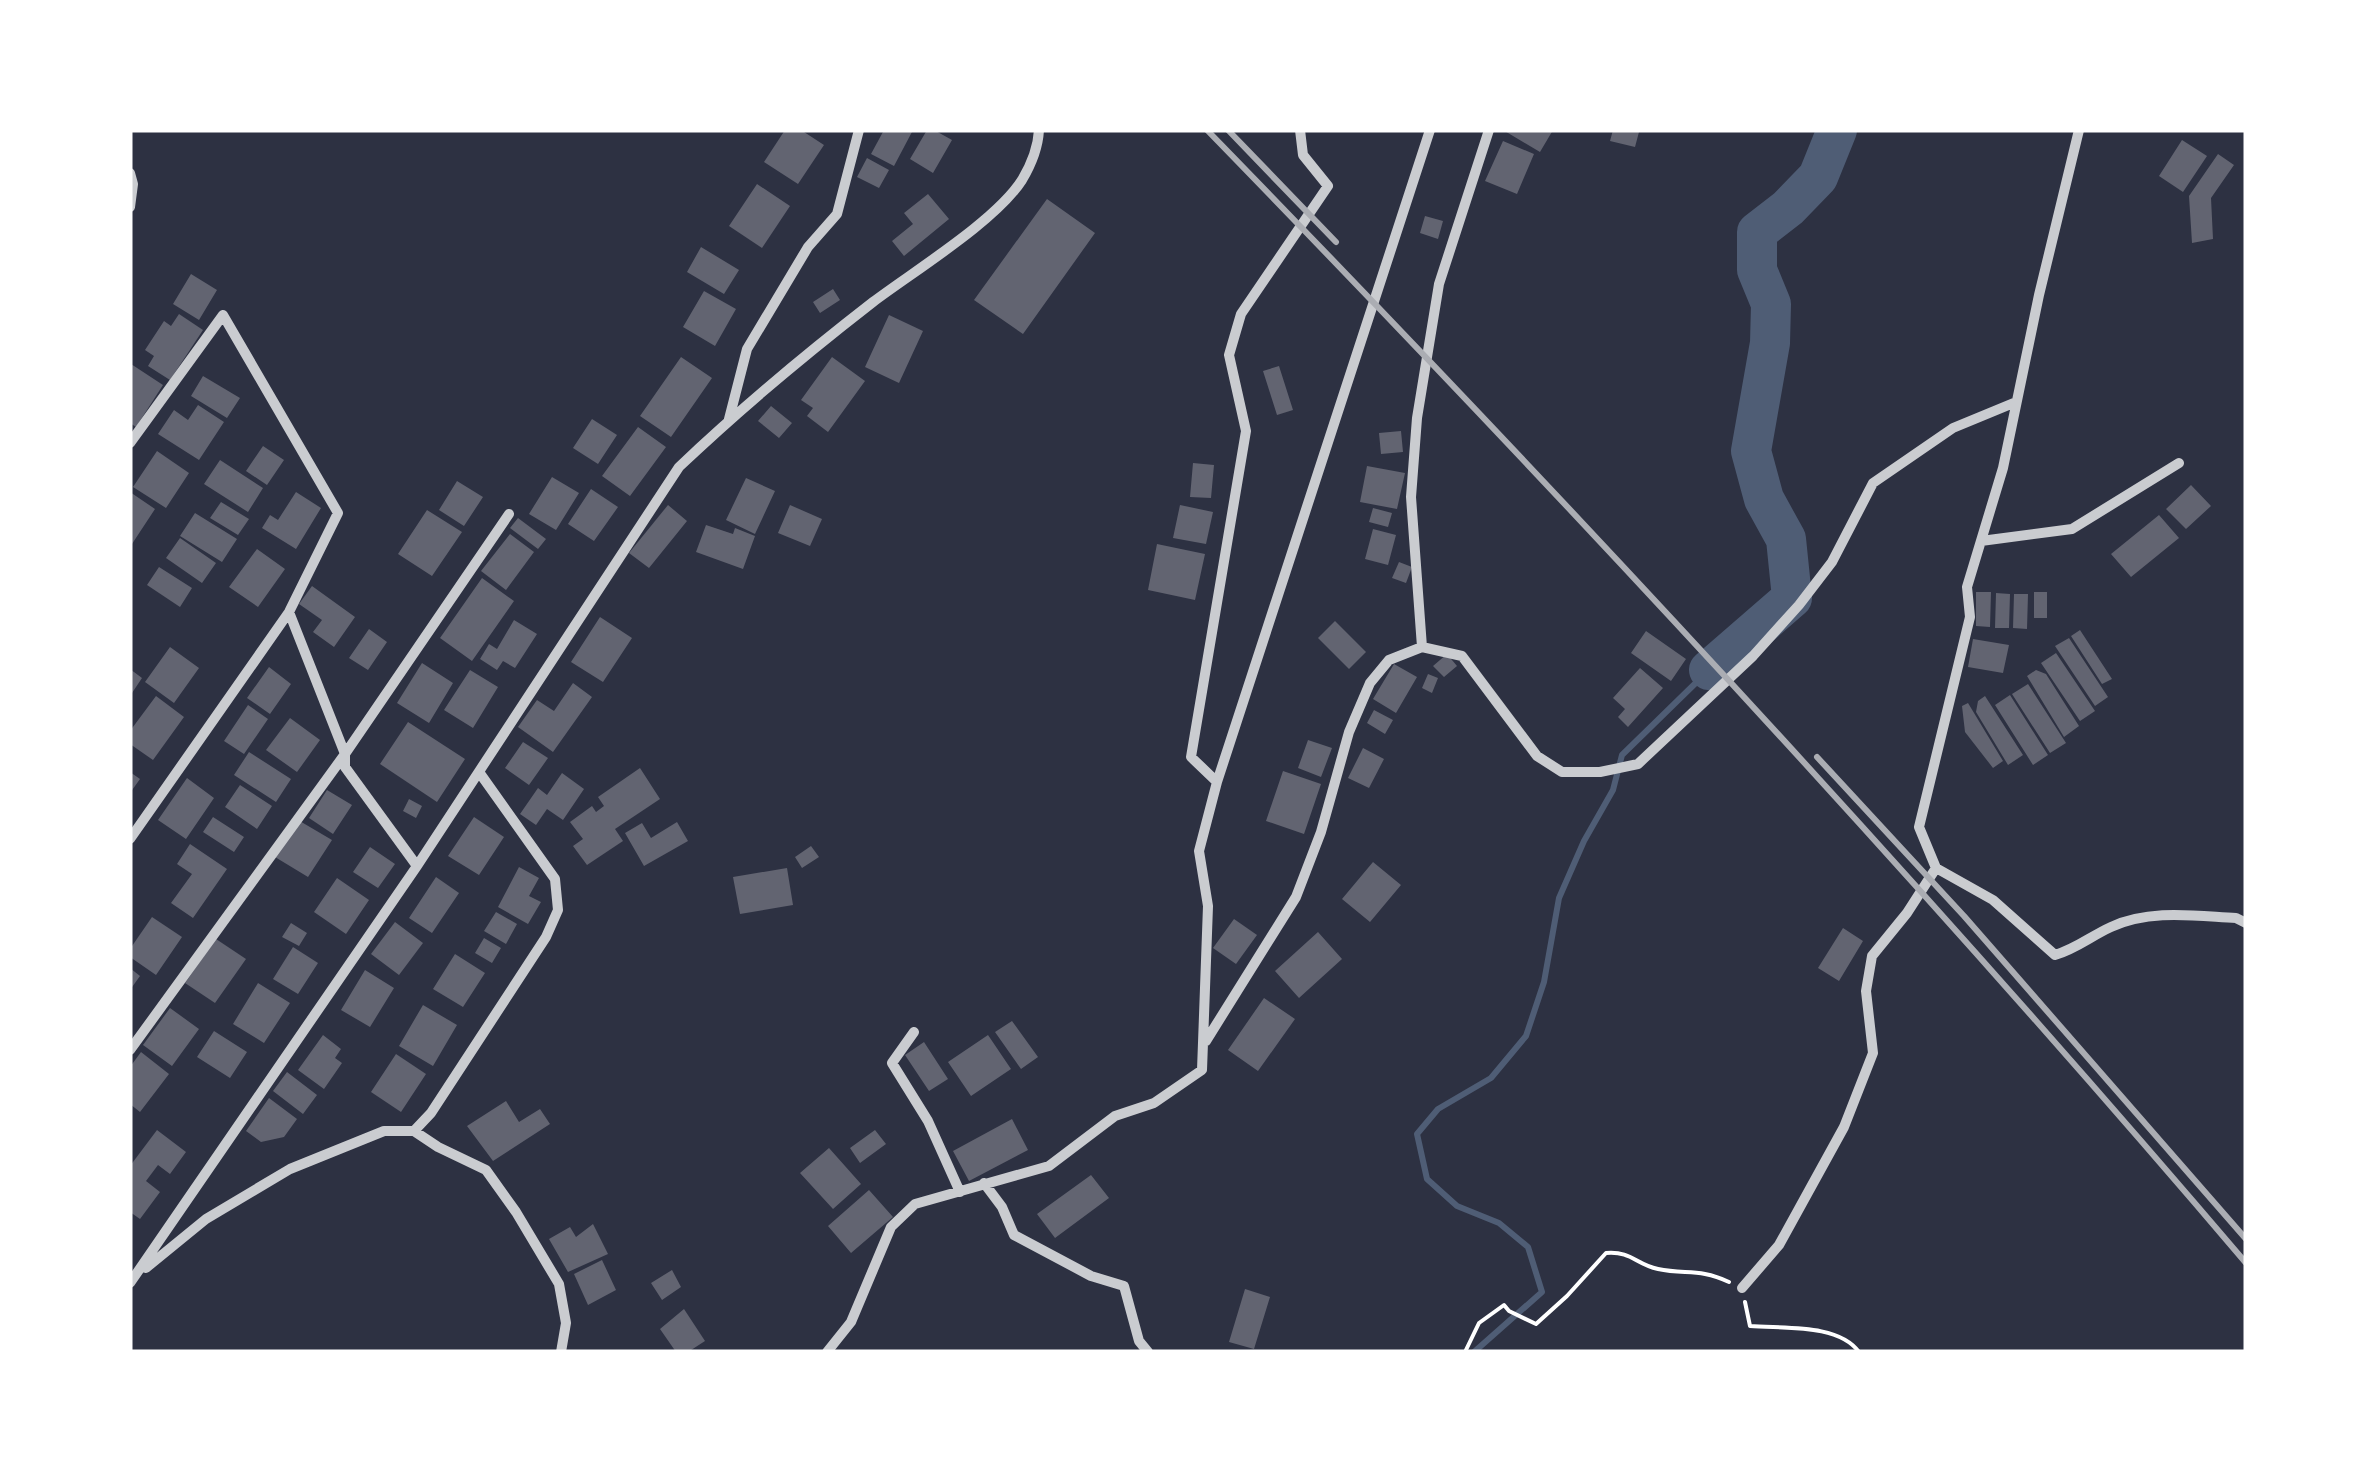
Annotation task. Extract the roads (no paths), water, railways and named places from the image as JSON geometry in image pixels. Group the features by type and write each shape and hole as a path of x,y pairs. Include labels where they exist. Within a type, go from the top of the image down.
{"street":[{"path":"728,420 747,349 808,247 837,214 859,130"},
{"path":"133,1279 417,866 679,467 728,420 870,304 992,214 1021,182 1038,146 1039,130"},
{"path":"1218,782 1192,758 1246,430 1229,355 1241,314 1328,186 1303,155 1300,130"},
{"path":"827,1352 851,1322 891,1227 915,1204 1048,1166 1115,1116 1154,1103 1202,1070 1208,906 1199,851 1430,130"},
{"path":"1422,647 1411,497 1417,418 1439,284 1489,130"},
{"path":"2079,130 2003,468 1966,587 1970,617 1919,827 1936,868 1993,900 2055,955 2072,950 2113,926 2156,915 2236,918 2246,924"},
{"path":"130,173 130,207"},
{"path":"130,444 223,315 338,513 290,612 130,839"},
{"path":"1204,1044 1296,897 1322,832 1349,732 1370,683 1390,660 1422,647 1462,656 1537,756 1562,772 1600,772 1638,764 1753,656 1799,605 1832,562 1873,483 1954,428 2016,402"},
{"path":"1980,542 2072,529 2179,464"},
{"path":"130,1050 344,754 509,514"},
{"path":"290,612 344,754 345,767 417,866"},
{"path":"414,1130 431,1113 546,936 558,910 555,879 479,772"},
{"path":"1742,1288 1779,1245 1844,1127 1873,1054 1866,991 1872,956 1907,913 1936,868"},
{"path":"914,1032 892,1063 928,1122 960,1192"},
{"path":"133,1279 206,1219 290,1170 384,1131 414,1130 438,1148 486,1170 516,1212 560,1284 566,1323 561,1352"},
{"path":"984,1183 1002,1207 1014,1234 1091,1276 1124,1286 1139,1340 1148,1352"}],"waterway":[{"path":"1709,670 1792,598 1786,539 1764,499 1751,451 1770,343 1771,304 1757,270 1757,232 1818,177 1837,130"},
{"path":"1474,1352 1542,1292 1528,1247 1499,1223 1457,1206 1427,1179 1417,1134 1438,1109 1491,1078 1526,1036 1544,982 1559,898 1584,841 1613,790 1622,755 1709,670"}],"railway":[{"path":"1207,130 1736,688 1994,973 2246,1263"},
{"path":"1228,130 1336,242"},
{"path":"1817,757 1964,916 2246,1239"}]}
